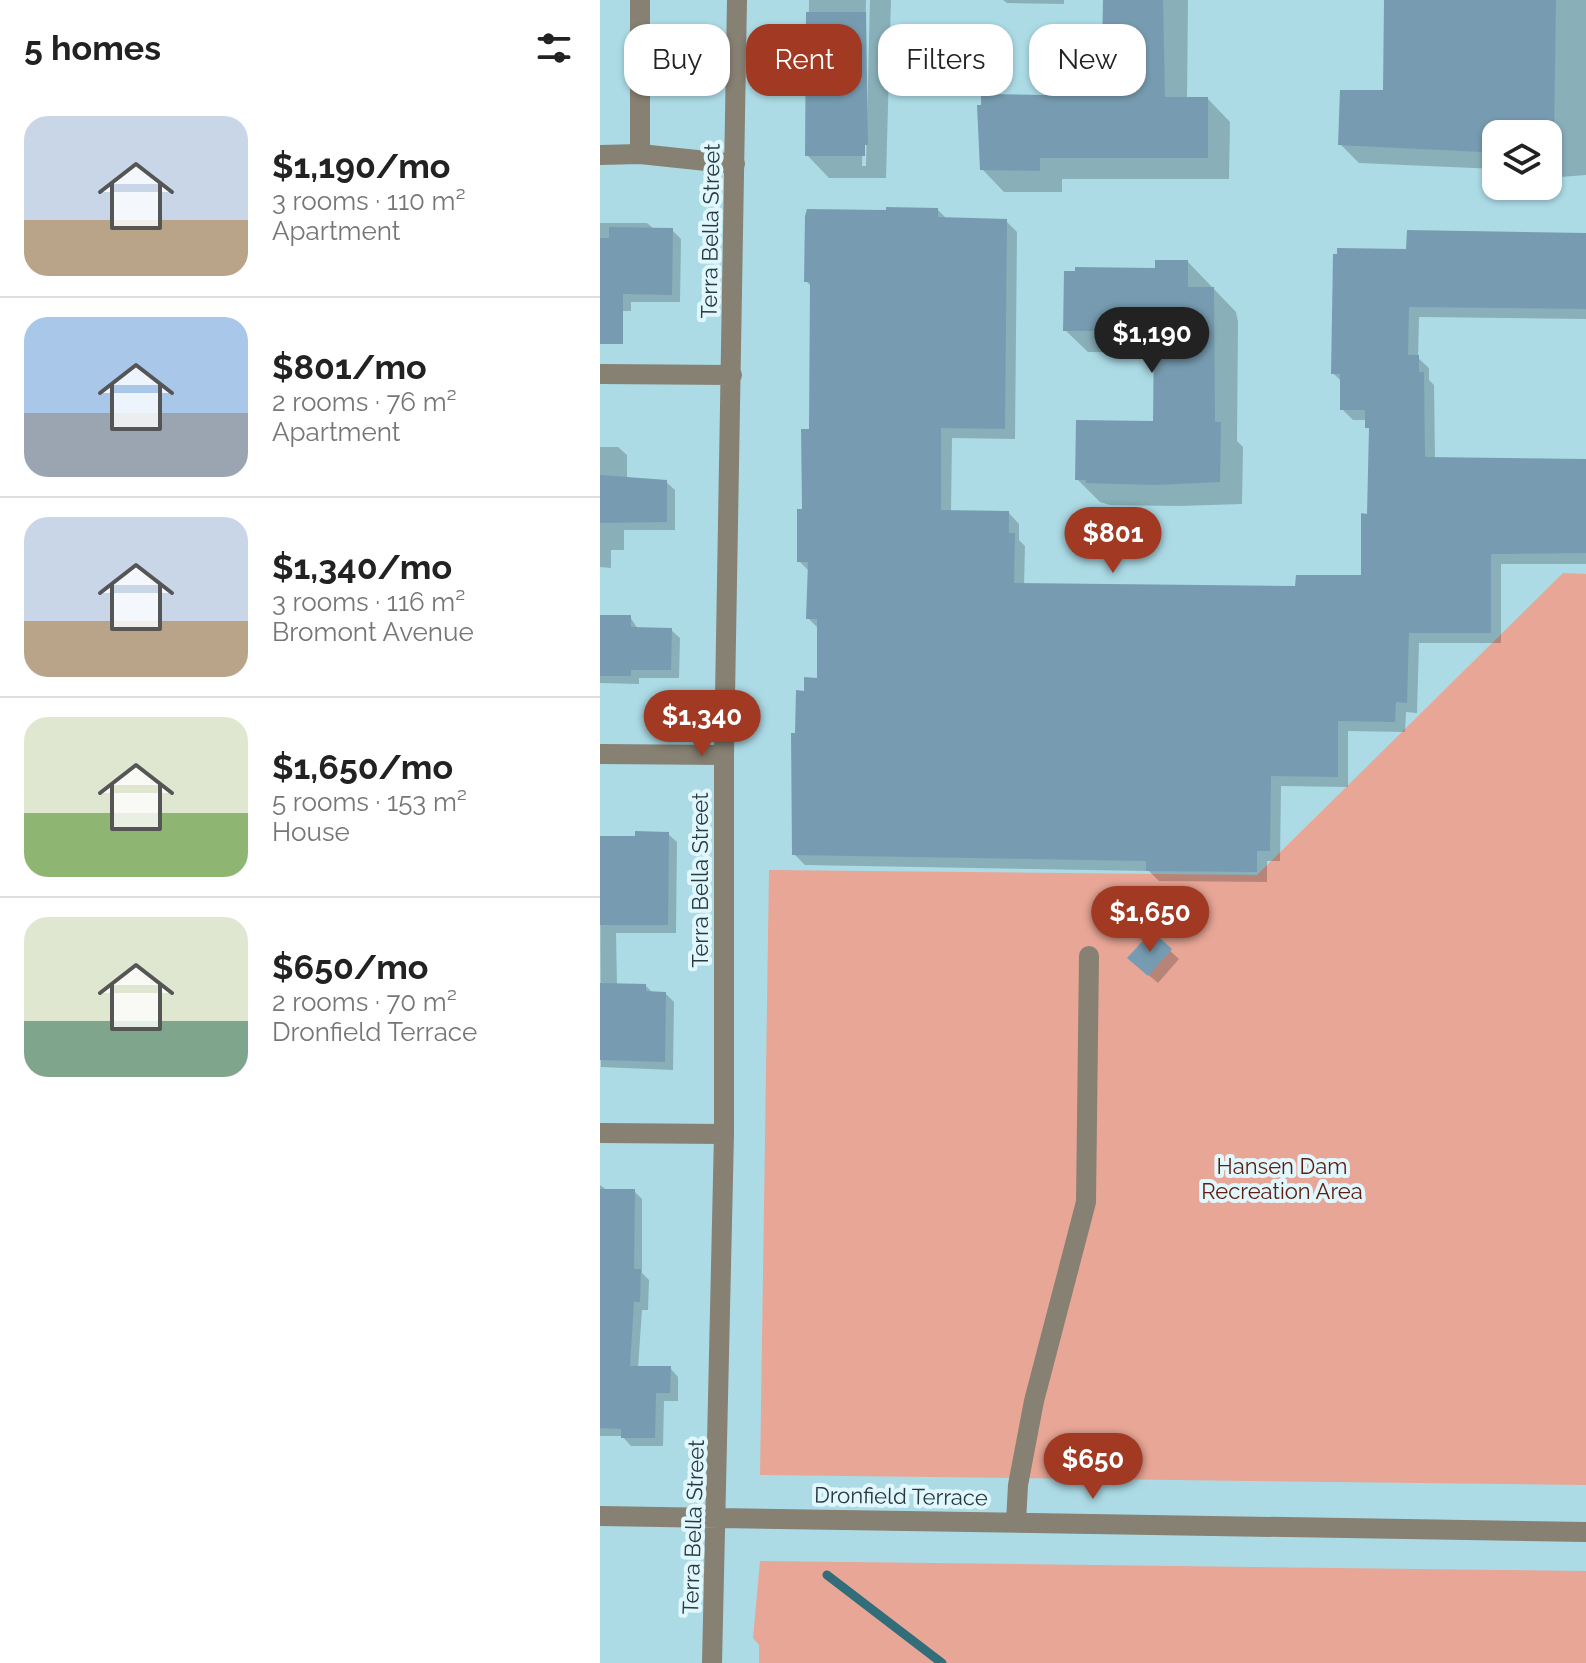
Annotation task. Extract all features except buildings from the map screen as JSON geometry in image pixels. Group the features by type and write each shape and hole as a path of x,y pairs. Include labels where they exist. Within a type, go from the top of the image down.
{"street":[{"path":"640,0 640,154"},
{"name":"Terra Bella Street","path":"715,1662 724,1134 724,755 737,0"},
{"path":"600,155 640,154 735,164"},
{"path":"600,374 732,375"},
{"path":"600,754 724,755"},
{"path":"1016,1522 1018,1485 1034,1401 1059,1317 1086,1202 1089,956"},
{"path":"600,1133 724,1134"},
{"name":"Dronfield Terrace","path":"600,1516 1586,1532"}],"green space":[{"name":"Hansen Dam Recreation Area","path":"1563,573 1586,574 1586,1485 760,1475 769,870 1257,875"},
{"path":"760,1561 1586,1571 1586,1663 759,1663 759,1645 753,1638"}],"waterway":[{"path":"827,1575 942,1663"}]}
